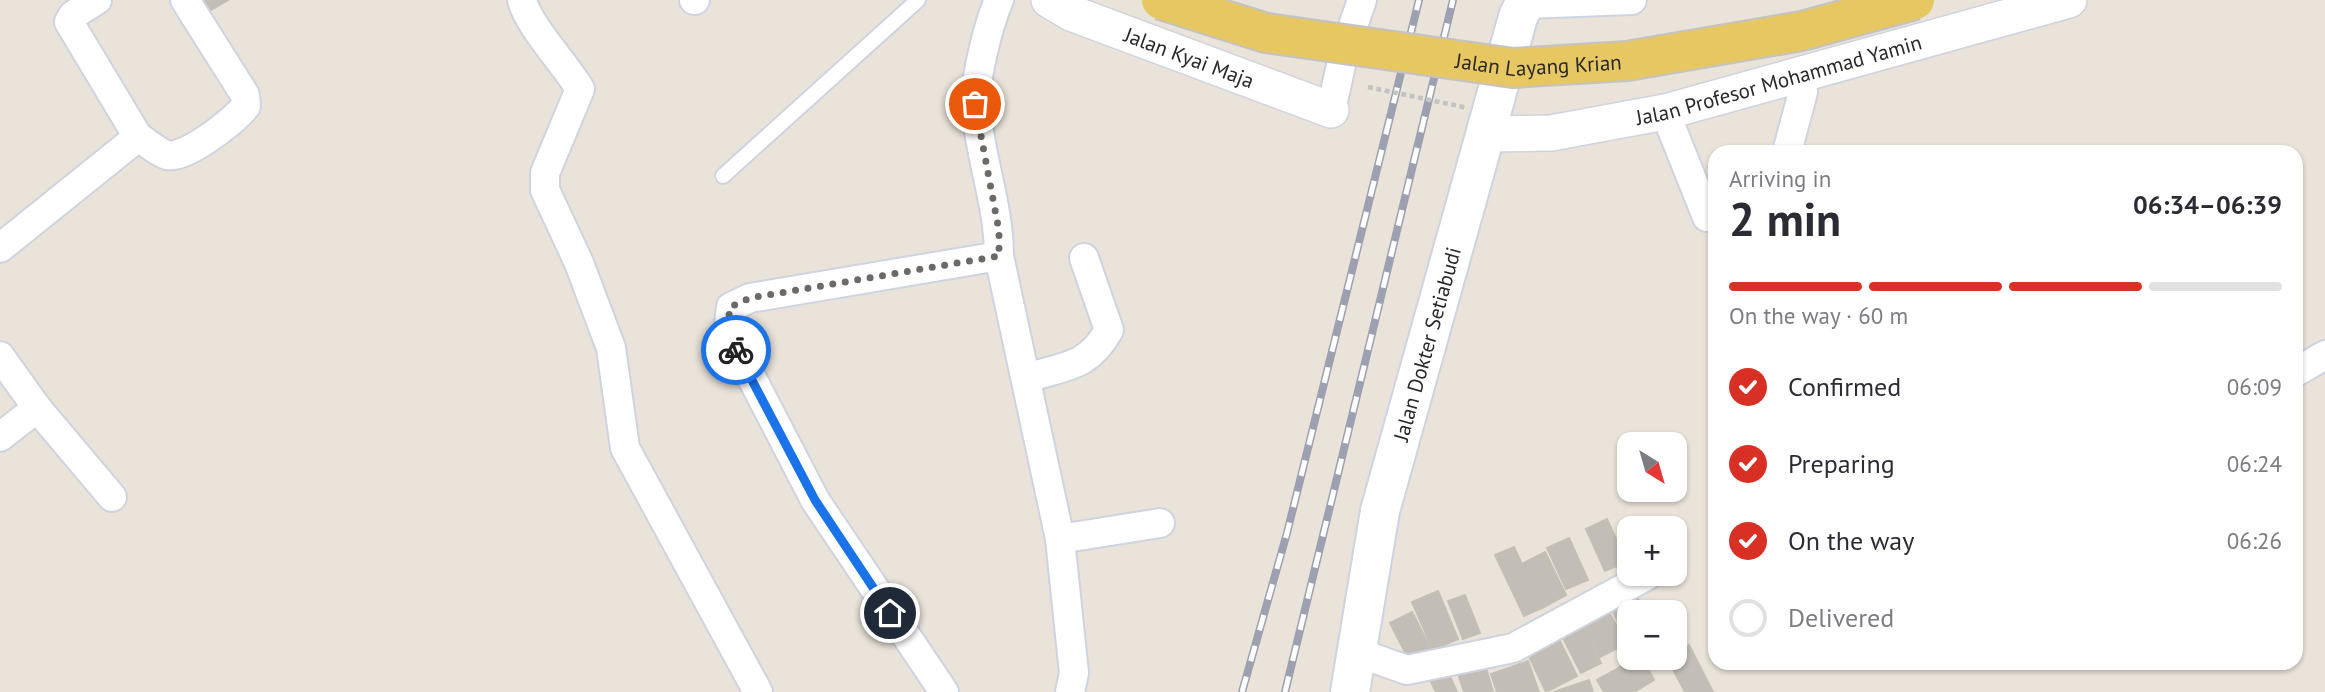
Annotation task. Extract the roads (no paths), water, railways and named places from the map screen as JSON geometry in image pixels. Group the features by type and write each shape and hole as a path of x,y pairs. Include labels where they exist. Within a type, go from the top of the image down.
{"main road":[{"name":"Jalan Layang Krian","path":"1161,0 1266,33 1513,68 1654,56 1802,30 1915,0"},
{"name":"Jalan Dokter Setiabudi","path":"1350,692 1380,511 1484,112 1523,7"}],"street":[{"path":"97,0 73,15 69,22 138,137 167,155 182,154 236,118 246,106 246,95 185,0"},
{"path":"522,0 525,12 580,89 545,173 545,190 579,263 606,337 625,449 758,692"},
{"path":"999,0 990,21 975,104 999,231 999,256 1060,539 1074,673 1070,692"},
{"name":"Jalan Kyai Maja","path":"1049,0 1071,13 1331,110"},
{"path":"1331,110 1344,52 1362,0"},
{"path":"1523,7 1632,0"},
{"name":"Jalan Profesor Mohammad Yamin","path":"1484,112 1551,132 1665,112 1802,77 2069,0"},
{"path":"1789,145 1803,92 1802,77"},
{"path":"1665,112 1707,217"},
{"path":"0,248 138,137"},
{"path":"944,692 815,500 727,332 730,307 750,298 999,256"},
{"path":"1026,378 1086,360 1100,348 1109,330 1084,258"},
{"path":"2303,368 2325,355"},
{"path":"0,356 37,408 112,497"},
{"path":"0,437 37,408"},
{"path":"1060,539 1160,523"},
{"path":"1356,652 1407,670 1513,648 1628,586"}],"lane":[{"path":"723,176 918,0"}],"railway":[{"path":"1242,692 1287,533 1419,0"},
{"path":"1285,692 1453,0"}]}
